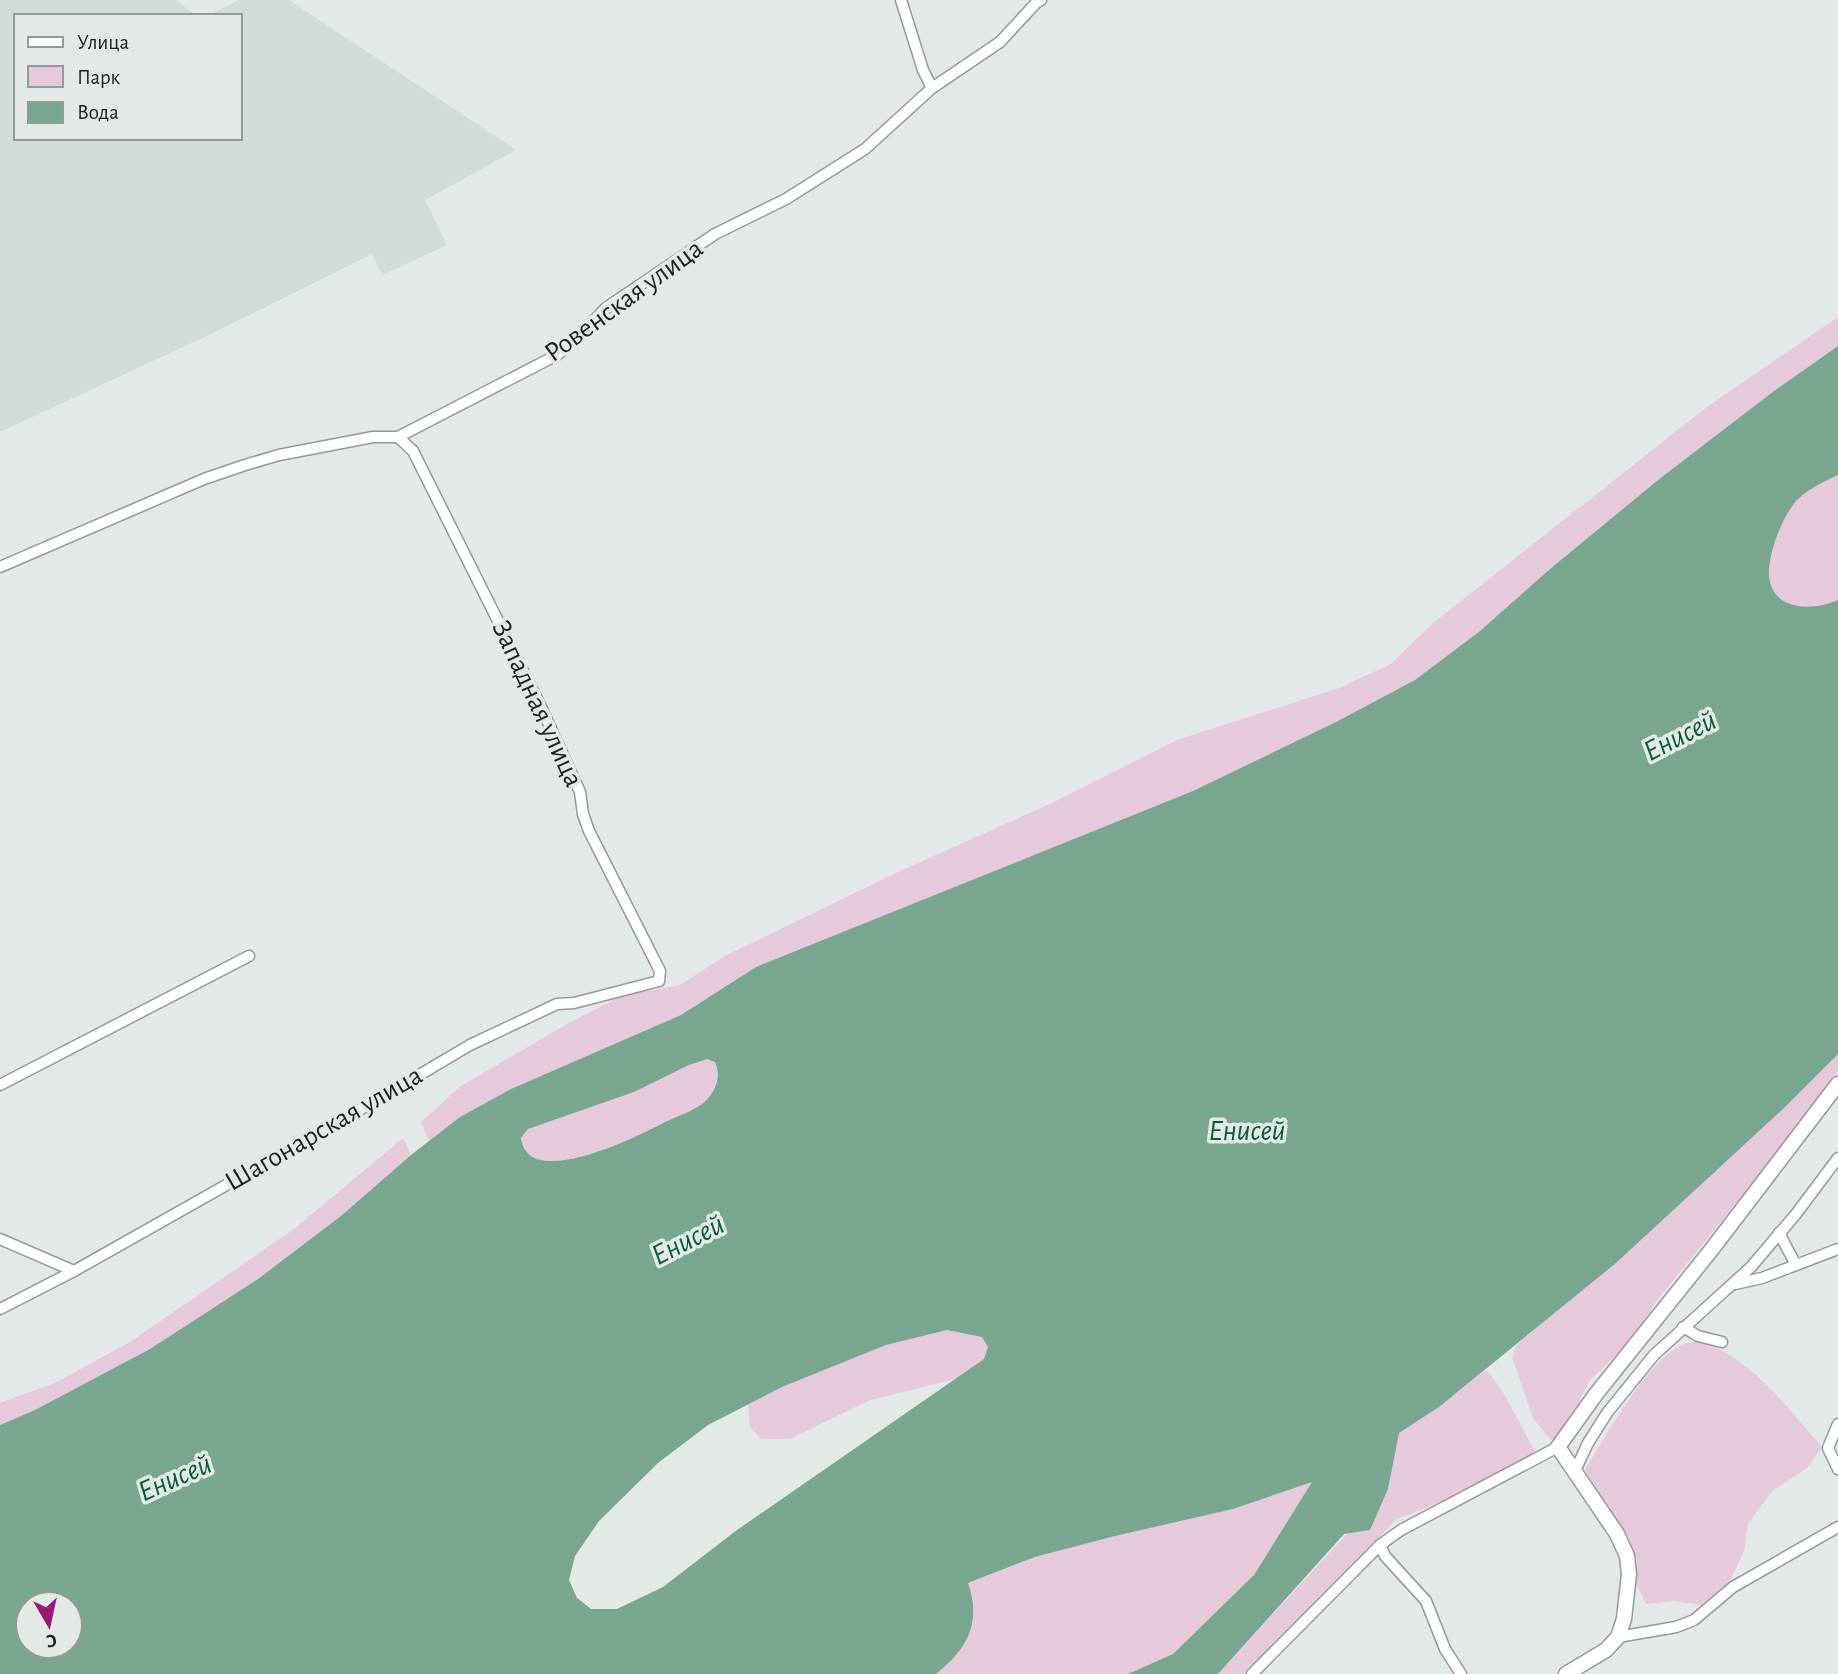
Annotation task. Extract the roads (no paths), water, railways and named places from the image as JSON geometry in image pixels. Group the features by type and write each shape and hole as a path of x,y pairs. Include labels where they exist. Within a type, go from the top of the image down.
{"street":[{"path":"901,0 923,71 932,88"},
{"name":"Ровенская улица","path":"0,567 204,479 245,465 279,455 373,437 398,437 557,355 606,308 715,234 786,199 864,149 932,88 1000,42 1041,0"},
{"name":"Западная улица","path":"398,437 414,451 541,707 580,792 589,831 660,971 659,979"},
{"path":"0,1085 249,956"},
{"name":"Шагонарская улица","path":"0,1309 74,1271 483,1039 557,1004 574,1003 659,979"},
{"path":"1252,1674 1380,1545 1401,1530 1559,1447 1596,1394 1713,1249 1838,1084"},
{"path":"1575,1471 1588,1443 1607,1413 1654,1355 1732,1285 1769,1247 1838,1158"},
{"path":"1779,1233 1796,1265"},
{"path":"0,1239 74,1271"},
{"path":"1732,1285 1762,1278 1838,1249"},
{"path":"1683,1327 1698,1336 1722,1342"},
{"path":"1838,1424 1828,1448 1838,1469"},
{"path":"1559,1447 1609,1520 1627,1556 1629,1584 1624,1619 1618,1636 1606,1650 1566,1674"},
{"path":"1618,1636 1676,1627 1694,1620 1733,1587 1838,1527"},
{"path":"1380,1545 1385,1556 1426,1601 1446,1649 1461,1674"}],"water":[{"name":"Енисей","path":"1838,346 1838,475 1808,491 1793,505 1777,536 1769,571 1771,584 1783,601 1804,607 1838,600 1838,1054 1783,1109 1616,1263 1439,1407 1399,1433 1388,1489 1370,1530 1344,1534 1218,1674 1128,1674 1173,1654 1254,1575 1312,1482 1233,1509 1035,1557 968,1583 973,1611 969,1634 956,1655 936,1674 0,1674 0,1425 35,1410 150,1349 258,1279 341,1216 411,1155 460,1117 511,1089 681,1015 756,967 1193,791 1336,722 1415,680 1480,631 1658,480 1774,391","holes":["707,1059 715,1062 718,1074 716,1085 707,1100 693,1110 609,1148 585,1156 543,1160 528,1153 521,1138 528,1129 634,1092 689,1065","947,1330 982,1337 988,1347 984,1359 737,1530 663,1587 617,1609 591,1609 577,1598 569,1580 575,1556 599,1521 658,1463 708,1425 782,1387 886,1345"]}]}
